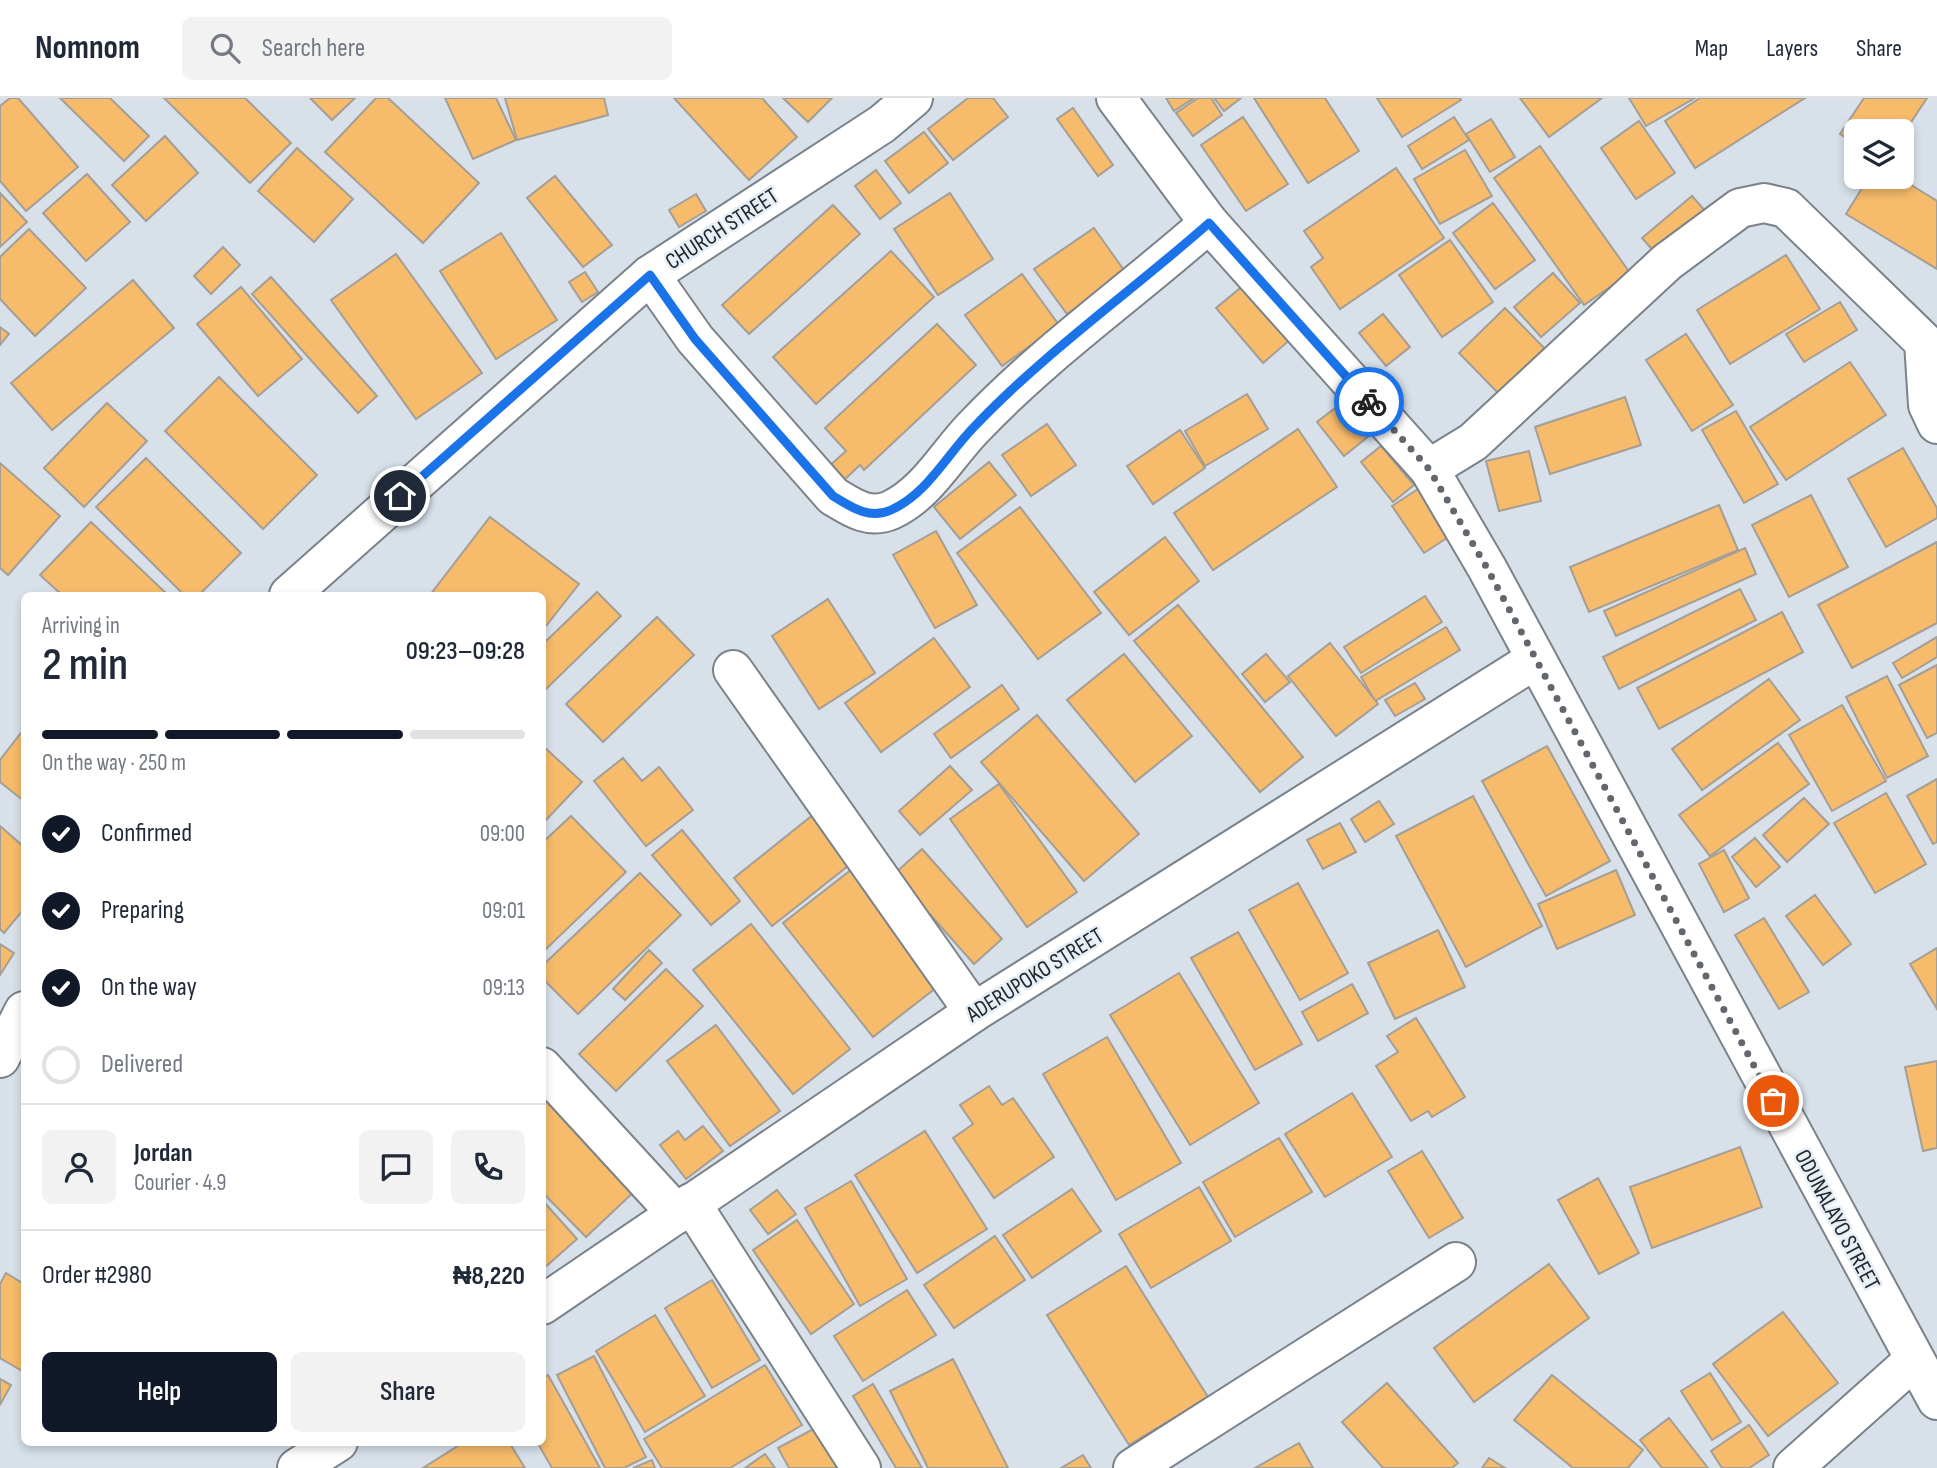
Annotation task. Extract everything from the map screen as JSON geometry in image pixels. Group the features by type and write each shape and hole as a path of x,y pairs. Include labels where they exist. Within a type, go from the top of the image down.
{"street":[{"name":"CHURCH STREET","path":"292,592 650,275 715,236 882,124 914,98"},
{"name":"ODUNALAYO STREET","path":"1116,98 1209,223 1429,469 1536,659 1913,1361 1937,1400"},
{"path":"1429,469 1473,442 1667,262 1740,208 1764,203 1786,208 1931,335 1928,405 1937,424"},
{"path":"650,275 695,339 833,496 861,513 888,512 913,498 973,428 1036,368 1209,223"},
{"name":"ADERUPOKO STREET","path":"546,1302 974,1012 1536,659"},
{"path":"733,670 974,1012"},
{"path":"0,1058 21,1017"},
{"path":"546,1071 684,1208 861,1468"},
{"path":"1133,1468 1456,1262"},
{"path":"1793,1468 1913,1361"},
{"path":"297,1468 333,1446"},
{"path":"341,1446 355,1468"}],"building":[{"path":"10,98 18,98 78,167 26,211 0,181 0,106"},
{"path":"60,98 110,98 149,136 124,161"},
{"path":"164,98 245,98 291,143 250,183"},
{"path":"310,98 355,98 332,120"},
{"path":"376,98 388,98 479,183 423,243 325,152"},
{"path":"445,98 496,98 516,140 473,159"},
{"path":"505,98 604,98 608,115 517,140"},
{"path":"674,98 762,98 797,137 749,180"},
{"path":"783,98 832,98 808,122"},
{"path":"968,98 993,98 1008,117 953,160 928,129"},
{"path":"1166,98 1194,98 1174,111"},
{"path":"1198,98 1211,98 1222,115 1193,136 1176,113"},
{"path":"1214,98 1241,98 1224,111"},
{"path":"1254,98 1325,98 1359,151 1308,183"},
{"path":"1377,98 1460,98 1461,100 1402,137"},
{"path":"1520,98 1602,98 1549,137"},
{"path":"1629,98 1695,98 1646,126"},
{"path":"1700,98 1805,98 1695,168 1665,121"},
{"path":"1864,98 1927,98 1913,119 1850,119"},
{"path":"1073,108 1113,165 1098,176 1057,119"},
{"path":"1243,117 1288,184 1246,211 1201,145"},
{"path":"1454,117 1469,140 1422,169 1408,146"},
{"path":"1491,119 1515,157 1490,172 1466,134"},
{"path":"1639,121 1675,173 1636,199 1601,148"},
{"path":"924,132 948,163 909,193 885,161"},
{"path":"165,136 198,173 146,221 112,185"},
{"path":"1540,146 1630,273 1584,305 1494,178"},
{"path":"297,148 353,199 314,242 258,191"},
{"path":"1465,150 1492,196 1440,224 1414,179"},
{"path":"1396,168 1444,238 1340,309 1311,267 1323,258 1304,231"},
{"path":"876,170 901,203 880,219 855,186"},
{"path":"87,174 130,222 86,261 43,213"},
{"path":"555,176 612,245 583,267 527,198"},
{"path":"1914,187 1937,201 1937,269 1846,214 1862,189 1914,189"},
{"path":"0,193 27,222 0,247"},
{"path":"950,193 993,259 938,295 894,229"},
{"path":"696,194 706,211 679,227 669,210"},
{"path":"1692,196 1707,213 1658,256 1642,238"},
{"path":"1493,203 1535,260 1495,289 1453,233"},
{"path":"833,205 860,234 749,334 722,305"},
{"path":"1094,228 1126,273 1067,314 1034,269"},
{"path":"29,229 86,288 35,336 0,299 0,257"},
{"path":"501,233 557,320 496,359 440,271"},
{"path":"1450,240 1493,302 1442,337 1399,275"},
{"path":"223,247 240,265 211,294 194,276"},
{"path":"891,251 934,297 816,404 773,357"},
{"path":"396,254 482,373 416,419 331,300"},
{"path":"1786,255 1820,309 1730,364 1697,310"},
{"path":"585,272 598,292 582,302 569,282"},
{"path":"1553,273 1580,303 1541,337 1514,307"},
{"path":"1022,274 1059,325 1002,366 965,315"},
{"path":"271,277 377,396 358,413 252,294"},
{"path":"133,280 174,328 52,430 11,383"},
{"path":"1244,285 1291,339 1263,363 1216,308"},
{"path":"241,287 302,359 258,396 197,324"},
{"path":"1840,302 1857,330 1804,362 1786,334"},
{"path":"1505,308 1550,354 1504,399 1459,353"},
{"path":"1383,314 1410,347 1386,366 1359,333"},
{"path":"937,324 976,365 864,470 860,465 841,483 827,468 846,451 825,428"},
{"path":"0,327 9,334 0,345"},
{"path":"1686,334 1733,405 1692,431 1646,360"},
{"path":"1850,362 1886,415 1786,480 1750,427"},
{"path":"219,377 317,475 263,529 165,431"},
{"path":"1247,394 1268,429 1205,466 1185,431"},
{"path":"1625,397 1641,445 1550,474 1535,427"},
{"path":"1343,402 1370,435 1344,456 1317,422"},
{"path":"107,403 147,441 84,507 44,468"},
{"path":"1736,411 1778,484 1744,503 1702,430"},
{"path":"1047,424 1076,465 1031,496 1002,455"},
{"path":"1298,429 1337,487 1213,570 1174,513"},
{"path":"1180,430 1205,468 1153,504 1127,466"},
{"path":"1381,446 1414,485 1393,502 1361,462"},
{"path":"1903,448 1937,508 1937,518 1886,547 1848,479"},
{"path":"1529,451 1541,501 1499,511 1486,461"},
{"path":"146,458 241,553 202,592 181,592 96,507"},
{"path":"989,462 1016,495 960,539 934,507"},
{"path":"0,463 60,516 8,575 0,568"},
{"path":"1421,487 1453,534 1424,553 1392,506"},
{"path":"1811,495 1848,567 1789,597 1752,525"},
{"path":"1719,505 1738,550 1589,612 1570,567"},
{"path":"1020,507 1101,613 1038,659 957,553"},
{"path":"490,517 579,584 546,626 546,592 432,592"},
{"path":"91,522 165,592 59,592 40,575"},
{"path":"936,531 977,605 935,628 893,555"},
{"path":"1165,537 1199,581 1129,635 1094,592"},
{"path":"1937,542 1937,623 1852,668 1818,605"},
{"path":"1745,548 1756,574 1616,636 1604,611"},
{"path":"1740,589 1756,620 1619,689 1603,657"},
{"path":"597,592 621,616 546,689 546,641"},
{"path":"1425,596 1442,622 1361,673 1344,647"},
{"path":"828,599 875,673 819,709 772,636"},
{"path":"1178,605 1303,757 1260,792 1134,641"},
{"path":"1782,612 1803,652 1659,729 1637,688"},
{"path":"657,617 694,655 603,742 566,704"},
{"path":"1446,627 1460,650 1375,701 1361,677"},
{"path":"1937,637 1937,657 1902,678 1893,663"},
{"path":"934,638 970,687 881,752 845,703"},
{"path":"1330,643 1378,704 1336,736 1288,676"},
{"path":"1124,654 1192,736 1135,782 1067,700"},
{"path":"1266,654 1290,682 1265,702 1242,674"},
{"path":"1937,665 1937,733 1927,738 1899,685"},
{"path":"1887,676 1928,756 1887,778 1846,697"},
{"path":"1769,679 1800,720 1702,790 1672,749"},
{"path":"1415,683 1425,699 1395,716 1385,700"},
{"path":"1002,685 1019,709 951,758 934,734"},
{"path":"1842,705 1886,781 1832,811 1789,735"},
{"path":"1037,715 1139,834 1084,881 981,762"},
{"path":"21,733 21,799 0,782 0,760"},
{"path":"1778,743 1809,784 1710,856 1679,815"},
{"path":"1547,746 1610,861 1546,896 1482,781"},
{"path":"546,749 582,782 546,820"},
{"path":"623,758 642,781 659,767 693,810 646,846 594,781"},
{"path":"950,766 972,790 920,835 899,811"},
{"path":"1937,779 1937,842 1933,844 1907,796"},
{"path":"999,784 1077,892 1027,927 950,819"},
{"path":"1886,793 1926,864 1875,893 1834,823"},
{"path":"1473,796 1542,926 1466,967 1396,836"},
{"path":"1804,798 1829,824 1787,862 1763,835"},
{"path":"1379,801 1394,824 1365,842 1351,819"},
{"path":"814,814 853,862 772,926 734,878"},
{"path":"571,816 626,872 546,949 546,839"},
{"path":"1340,823 1356,852 1323,869 1307,840"},
{"path":"0,826 21,844 21,913 4,933 0,929"},
{"path":"682,830 740,901 711,925 652,855"},
{"path":"1755,838 1780,867 1756,887 1732,857"},
{"path":"922,849 1002,939 974,964 894,874"},
{"path":"1724,850 1749,898 1724,912 1699,864"},
{"path":"856,866 946,980 873,1037 783,923"},
{"path":"1616,870 1635,915 1557,949 1538,904"},
{"path":"640,873 681,915 578,1014 546,982 546,962"},
{"path":"1298,883 1348,973 1300,1000 1249,910"},
{"path":"1815,895 1851,944 1823,965 1786,916"},
{"path":"1764,918 1809,992 1779,1009 1735,935"},
{"path":"751,924 850,1049 793,1094 693,970"},
{"path":"1438,930 1465,987 1395,1019 1368,963"},
{"path":"1238,932 1302,1044 1255,1070 1191,958"},
{"path":"0,944 14,953 0,975"},
{"path":"1937,948 1937,1009 1910,964"},
{"path":"649,950 662,963 625,1000 613,989"},
{"path":"666,969 703,1006 616,1091 579,1054"},
{"path":"1179,973 1259,1103 1190,1145 1110,1015"},
{"path":"1352,984 1368,1013 1318,1041 1302,1012"},
{"path":"1416,1018 1465,1097 1432,1117 1428,1111 1411,1121 1376,1066 1398,1052 1387,1036"},
{"path":"716,1025 780,1111 730,1146 667,1061"},
{"path":"1107,1037 1181,1163 1116,1200 1043,1074"},
{"path":"1937,1061 1937,1148 1923,1151 1905,1067"},
{"path":"989,1086 1002,1105 1013,1098 1054,1157 994,1198 953,1138 973,1124 960,1105"},
{"path":"546,1093 638,1188 586,1237 546,1196"},
{"path":"1352,1093 1392,1157 1325,1197 1285,1134"},
{"path":"703,1126 723,1151 686,1179 660,1145 678,1131 685,1140"},
{"path":"925,1131 987,1229 917,1273 855,1175"},
{"path":"1279,1138 1312,1192 1235,1237 1203,1182"},
{"path":"1740,1147 1762,1207 1652,1248 1630,1187"},
{"path":"1422,1151 1463,1218 1429,1238 1388,1171"},
{"path":"1598,1178 1639,1253 1599,1274 1558,1200"},
{"path":"851,1181 907,1279 860,1306 805,1208"},
{"path":"1199,1187 1231,1241 1151,1288 1119,1234"},
{"path":"1072,1189 1101,1231 1032,1278 1003,1235"},
{"path":"777,1190 796,1214 768,1234 750,1210"},
{"path":"546,1204 577,1239 546,1266"},
{"path":"797,1220 854,1304 811,1334 753,1250"},
{"path":"995,1236 1025,1280 954,1328 924,1285"},
{"path":"1549,1264 1589,1318 1474,1402 1434,1348"},
{"path":"1126,1266 1208,1397 1129,1445 1047,1315"},
{"path":"6,1273 21,1282 21,1370 0,1358 0,1284"},
{"path":"712,1280 760,1360 712,1388 665,1308"},
{"path":"907,1290 936,1335 863,1381 834,1336"},
{"path":"1783,1312 1838,1383 1768,1436 1713,1364"},
{"path":"655,1315 705,1396 645,1432 596,1351"},
{"path":"594,1356 646,1457 624,1468 605,1468 557,1375"},
{"path":"953,1359 1008,1468 928,1468 890,1391"},
{"path":"765,1365 802,1425 730,1468 662,1468 644,1439"},
{"path":"1710,1373 1741,1422 1712,1440 1681,1391"},
{"path":"548,1375 600,1468 552,1468 539,1446 546,1446"},
{"path":"1552,1375 1643,1450 1628,1468 1573,1468 1514,1420"},
{"path":"0,1379 11,1385 0,1405"},
{"path":"1387,1383 1458,1463 1452,1468 1383,1468 1342,1422"},
{"path":"873,1384 922,1468 896,1468 853,1396"},
{"path":"1669,1418 1708,1468 1662,1468 1640,1440"},
{"path":"1749,1425 1769,1455 1749,1468 1722,1468 1711,1451"},
{"path":"815,1428 838,1468 789,1468 778,1448"},
{"path":"1299,1443 1313,1468 1255,1468"},
{"path":"458,1446 511,1446 525,1468 423,1468"},
{"path":"765,1454 775,1468 745,1468"},
{"path":"1083,1455 1091,1468 1061,1468"},
{"path":"1489,1458 1505,1468 1482,1468"},
{"path":"652,1460 655,1468 633,1468"}],"way so far":[{"path":"1369,402 1429,469 1487,568 1773,1101"}],"route":[{"path":"400,496 650,275 695,339 833,496 861,513 888,512 913,498 973,428 1036,368 1209,223 1369,402"}]}
